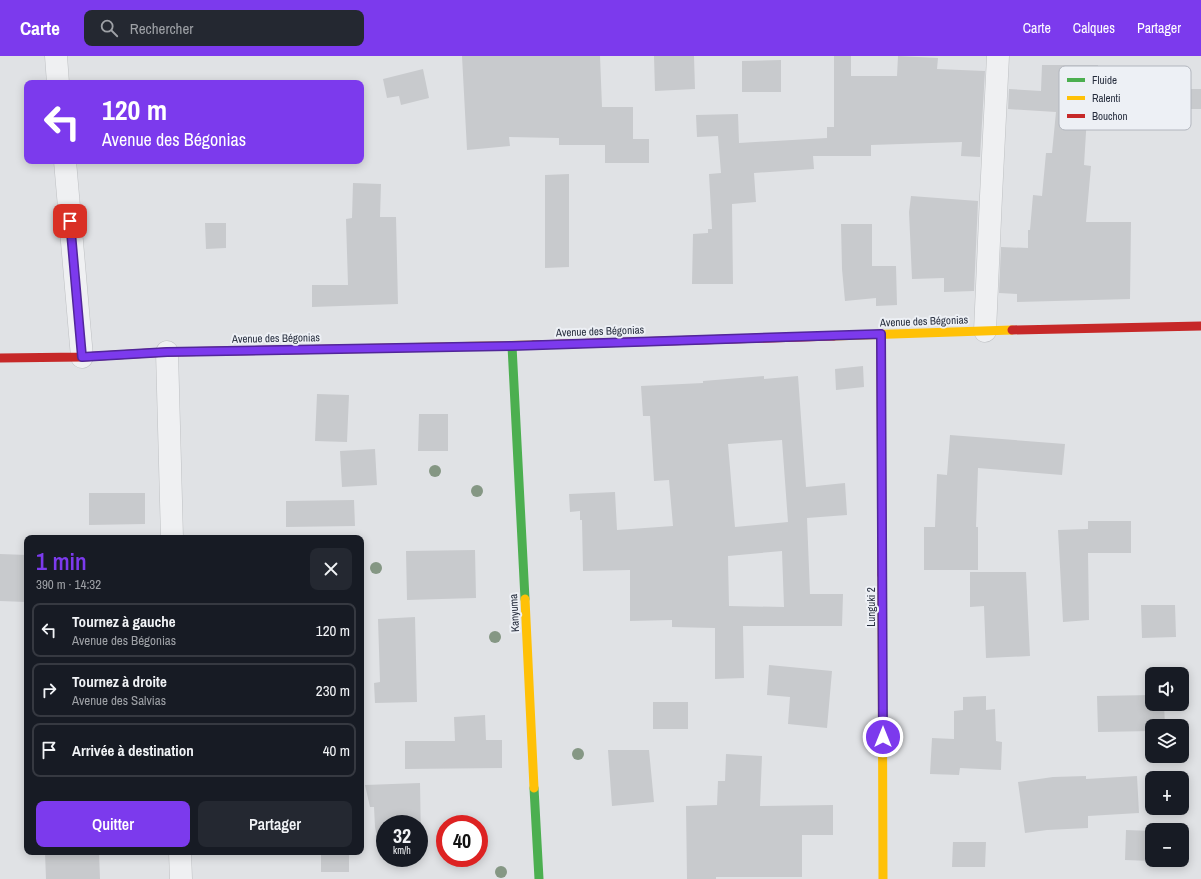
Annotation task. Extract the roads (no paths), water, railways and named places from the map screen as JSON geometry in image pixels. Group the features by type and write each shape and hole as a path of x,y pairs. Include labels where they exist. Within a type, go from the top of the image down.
{"street":[{"path":"56,56 58,80"},
{"path":"985,331 988,234 994,154 998,56"},
{"path":"65,164 82,357"},
{"name":"Avenue des Bégonias","path":"0,358 82,357 167,352 512,346 881,334 1201,326"},
{"name":"Lunguki 2","path":"881,334 883,879"},
{"name":"Kanyuma","path":"512,346 540,879"},
{"path":"167,352 172,535"},
{"path":"180,855 181,879"}]}
